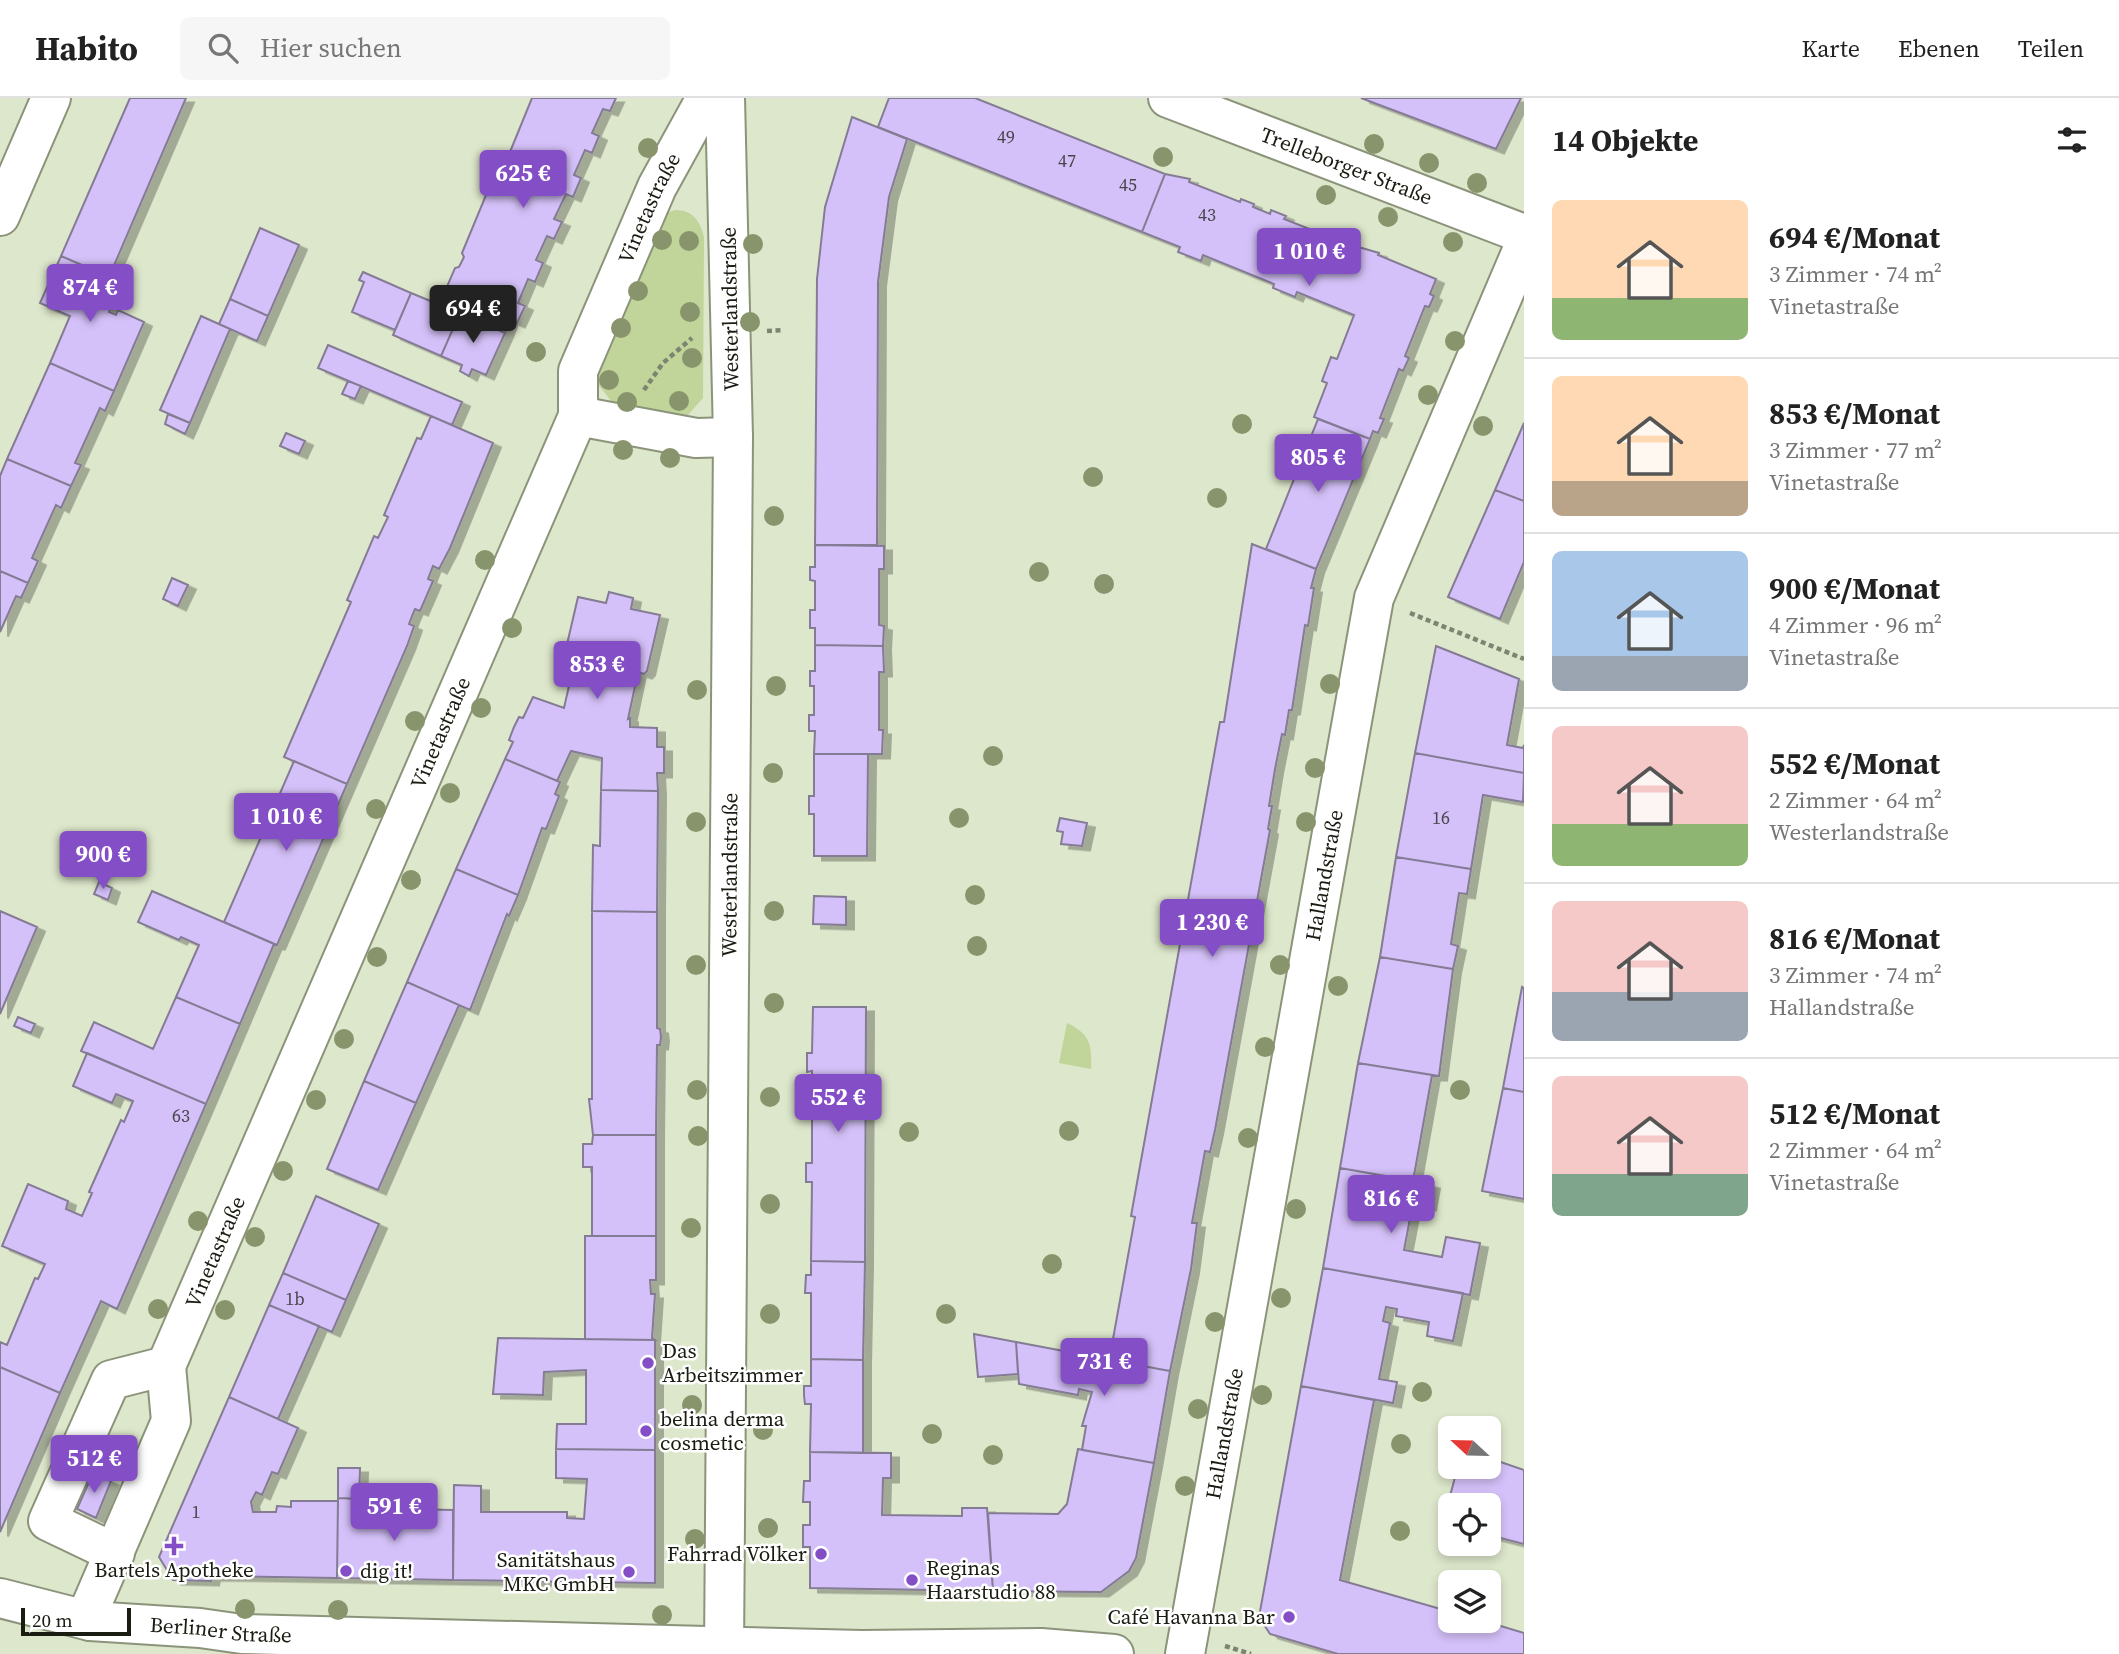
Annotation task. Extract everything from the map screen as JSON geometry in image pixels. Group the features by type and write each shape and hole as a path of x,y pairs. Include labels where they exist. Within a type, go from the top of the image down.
{"street":[{"path":"0,216 51,98"},
{"name":"Vinetastraße","path":"90,1621 91,1606 171,1421 166,1366 578,416 578,371 657,187 706,98"},
{"name":"Westerlandstraße","path":"724,1650 733,437 725,98"},
{"name":"Trelleborger Straße","path":"1168,98 1524,234"},
{"name":"Hallandstraße","path":"1185,1654 1374,598 1524,246"},
{"path":"578,416 696,438 733,437"},
{"path":"115,1553 48,1521 111,1380 166,1366"},
{"name":"Berliner Straße","path":"0,1598 90,1621 200,1628 242,1634 724,1650 1041,1648 1114,1654"},
{"path":"207,1654 242,1634"}],"path":[{"path":"632,426 636,404 649,381 680,346 694,337 784,330"},
{"path":"1374,598 1524,659"}],"green space":[{"path":"675,210 691,214 704,237 703,398 688,415 678,418 615,406 597,383 598,351 664,214"},
{"path":"1067,1023 1081,1031 1088,1041 1091,1069 1059,1063"}],"building":[{"path":"130,98 186,98 109,277 61,256"},
{"path":"532,98 616,98 610,111 603,109 592,133 599,136 592,153 585,150 574,175 581,178 573,197 566,194 554,219 562,222 554,239 547,236 536,260 543,263 535,282 528,279 518,303 525,306 517,323 510,320 505,333 439,305 455,268 459,267 464,257 462,253 491,183 497,183"},
{"path":"889,98 975,98 1165,174 1142,232 878,127"},
{"path":"1361,98 1521,98 1496,149"},
{"path":"852,117 907,139 889,197 878,282 877,545 815,545 817,279 825,207"},
{"path":"1165,174 1190,179 1189,182 1240,202 1241,199 1254,204 1253,207 1270,214 1271,210 1286,216 1284,219 1335,239 1337,236 1350,241 1348,244 1379,253 1378,255 1436,279 1430,294 1434,296 1429,307 1425,306 1405,356 1409,358 1403,371 1399,369 1380,418 1384,419 1378,433 1373,431 1370,439 1314,417 1327,383 1322,381 1331,357 1337,359 1354,315 1297,292 1295,297 1273,288 1274,284 1203,255 1201,261 1178,252 1180,247 1142,232"},
{"path":"260,228 299,245 268,316 230,299"},
{"path":"61,256 119,281 109,312 116,315 118,310 144,322 114,391 50,363 70,316 40,303"},
{"path":"363,272 411,293 395,330 352,312 364,282 359,280"},
{"path":"411,293 460,313 441,356 393,335"},
{"path":"230,299 268,316 257,341 219,324"},
{"path":"460,313 505,333 486,375 472,369 469,376 460,371 462,365 441,356"},
{"path":"201,316 230,329 190,423 160,410"},
{"path":"328,345 462,402 452,425 318,368"},
{"path":"50,363 114,391 105,411 100,408 75,463 81,465 71,486 7,459"},
{"path":"348,381 361,386 355,399 342,394"},
{"path":"168,414 190,423 185,434 165,424"},
{"path":"431,416 493,443 450,548 439,569 433,566 428,579 433,581 420,611 415,609 412,616 409,624 414,626 407,646 347,784 284,757 351,602 347,600 374,536 378,538 388,517 384,515 417,438 421,439"},
{"path":"1318,419 1370,439 1316,569 1266,549"},
{"path":"1524,423 1524,501 1495,490"},
{"path":"286,433 305,441 299,454 280,446"},
{"path":"7,459 71,486 61,508 56,505 32,558 38,561 28,583 0,571 0,476"},
{"path":"1495,490 1524,501 1524,562 1500,619 1448,597"},
{"path":"1252,544 1316,569 1292,710 1289,710 1285,735 1282,734 1275,769 1269,806 1272,806 1270,830 1215,1130 1210,1152 1205,1151 1192,1223 1197,1223 1191,1269 1170,1371 1105,1359 1108,1341 1113,1339 1135,1217 1131,1216 1220,722 1224,722"},
{"path":"815,545 884,546 884,569 879,569 879,625 884,626 883,646 815,645 815,628 810,628 810,610 815,610 815,581 810,580 810,567 815,567"},
{"path":"0,571 28,583 21,598 16,596 0,632"},
{"path":"172,578 188,585 178,606 163,599"},
{"path":"609,592 633,598 631,609 660,615 647,671 644,674 638,672 628,719 630,718 630,727 657,728 657,747 664,747 664,773 657,773 658,791 601,790 602,758 571,751 557,781 505,759 513,742 509,740 514,727 519,717 523,718 533,697 564,708 573,668 570,668 573,657 565,653 578,597 606,603"},
{"path":"815,645 883,646 884,672 879,672 879,730 883,730 882,754 814,754 815,731 809,731 809,715 814,715 814,686 810,686 810,671 815,671"},
{"path":"1436,646 1519,679 1507,745 1523,748 1524,745 1524,773 1415,753"},
{"path":"1415,753 1524,773 1523,802 1483,795 1471,869 1396,857"},
{"path":"814,754 868,754 867,856 814,856 814,814 809,814 809,796 814,796"},
{"path":"505,759 560,782 555,794 559,796 546,829 542,828 518,895 456,869"},
{"path":"294,761 347,784 277,945 224,922"},
{"path":"601,790 658,791 657,912 592,911 593,845 600,846"},
{"path":"1060,818 1087,823 1082,846 1061,844 1063,832 1057,831"},
{"path":"1396,857 1471,869 1467,894 1459,893 1451,944 1458,946 1453,969 1380,957"},
{"path":"456,869 518,895 509,916 507,914 470,1010 407,982"},
{"path":"99,882 112,888 108,900 94,894"},
{"path":"152,891 274,944 240,1024 176,997 199,945 181,937 179,940 138,922"},
{"path":"814,896 846,897 846,925 813,924"},
{"path":"0,911 37,927 0,1014"},
{"path":"592,911 657,912 657,1028 660,1029 661,1037 660,1045 657,1045 656,1135 593,1135 589,1099 592,1099"},
{"path":"1380,957 1453,969 1439,1076 1358,1063"},
{"path":"407,982 459,1005 416,1103 364,1081"},
{"path":"1522,987 1524,988 1524,1092 1503,1088"},
{"path":"176,997 240,1024 206,1104 81,1051 94,1022 153,1049"},
{"path":"813,1007 866,1007 865,1262 811,1261 812,1182 806,1182 806,1163 812,1163 812,1071 807,1072 807,1053 812,1053"},
{"path":"18,1017 35,1024 31,1033 14,1026"},
{"path":"87,1053 206,1104 117,1309 101,1301 60,1393 0,1367 0,1342 7,1345 35,1278 38,1279 45,1264 2,1246 28,1184 68,1201 66,1209 82,1216 92,1193 89,1192 121,1120 124,1122 133,1101 116,1094 112,1103 73,1086"},
{"path":"1358,1063 1432,1075 1413,1181 1340,1168"},
{"path":"364,1081 416,1103 378,1190 327,1169"},
{"path":"1503,1088 1524,1092 1524,1199 1482,1191"},
{"path":"593,1135 656,1135 656,1236 592,1236 592,1167 583,1167 583,1144 592,1144"},
{"path":"1340,1168 1432,1184 1428,1206 1413,1203 1404,1250 1442,1257 1446,1237 1480,1243 1470,1295 1323,1268"},
{"path":"316,1196 379,1224 346,1300 283,1273"},
{"path":"585,1236 656,1236 656,1280 650,1280 651,1294 655,1294 652,1338 655,1340 585,1339"},
{"path":"811,1261 865,1262 863,1360 811,1359 811,1293 805,1293 806,1275 811,1275"},
{"path":"1323,1268 1463,1293 1453,1341 1427,1336 1429,1322 1396,1316 1397,1309 1386,1307 1383,1321 1390,1323 1379,1379 1397,1382 1393,1403 1301,1386"},
{"path":"283,1273 346,1300 332,1332 269,1305"},
{"path":"269,1305 319,1326 278,1419 229,1397"},
{"path":"974,1334 1016,1342 1018,1374 978,1377"},
{"path":"498,1338 655,1340 655,1450 556,1449 557,1424 586,1424 586,1370 544,1372 543,1395 493,1394"},
{"path":"1016,1342 1170,1371 1154,1463 1082,1450 1086,1426 1082,1426 1092,1392 1079,1389 1078,1395 1019,1384"},
{"path":"811,1359 863,1360 863,1453 810,1452 811,1404 805,1404 804,1386 811,1386"},
{"path":"0,1367 60,1393 0,1532"},
{"path":"1301,1386 1374,1400 1340,1580 1438,1608 1438,1633 1501,1633 1501,1626 1524,1633 1524,1654 1338,1654 1270,1634 1259,1617"},
{"path":"229,1397 298,1428 278,1474 272,1472 262,1495 256,1492 251,1502 253,1512 276,1512 277,1506 291,1507 291,1501 338,1501 337,1578 212,1576 211,1581 173,1580 159,1557"},
{"path":"556,1449 655,1450 655,1583 453,1580 454,1485 481,1486 481,1512 567,1512 567,1518 584,1519 587,1479 556,1478"},
{"path":"1078,1449 1154,1463 1136,1558 1129,1571 1101,1592 993,1591 988,1513 1058,1514 1067,1504"},
{"path":"810,1452 891,1453 891,1478 883,1478 882,1515 962,1516 962,1508 987,1508 993,1591 810,1588 810,1547 803,1547 803,1525 810,1525 810,1502 803,1502 804,1481 810,1481"},
{"path":"1502,1462 1524,1470 1524,1544 1501,1538 1501,1493 1451,1493 1455,1479 1502,1479"},
{"path":"338,1468 360,1468 359,1499 338,1498"},
{"path":"93,1473 111,1481 96,1518 77,1509"},
{"path":"338,1498 359,1499 359,1508 453,1510 453,1580 337,1578"}],"place":[{"name":"Das Arbeitszimmer","path":"648,1363"},
{"name":"belina derma cosmetic","path":"646,1431"},
{"name":"Bartels Apotheke","path":"174,1546"},
{"name":"Fahrrad Völker","path":"821,1554"},
{"name":"dig it!","path":"346,1571"},
{"name":"Sanitätshaus MKC GmbH","path":"629,1572"},
{"name":"Reginas Haarstudio 88","path":"912,1580"},
{"name":"Café Havanna Bar","path":"1289,1617"}]}
